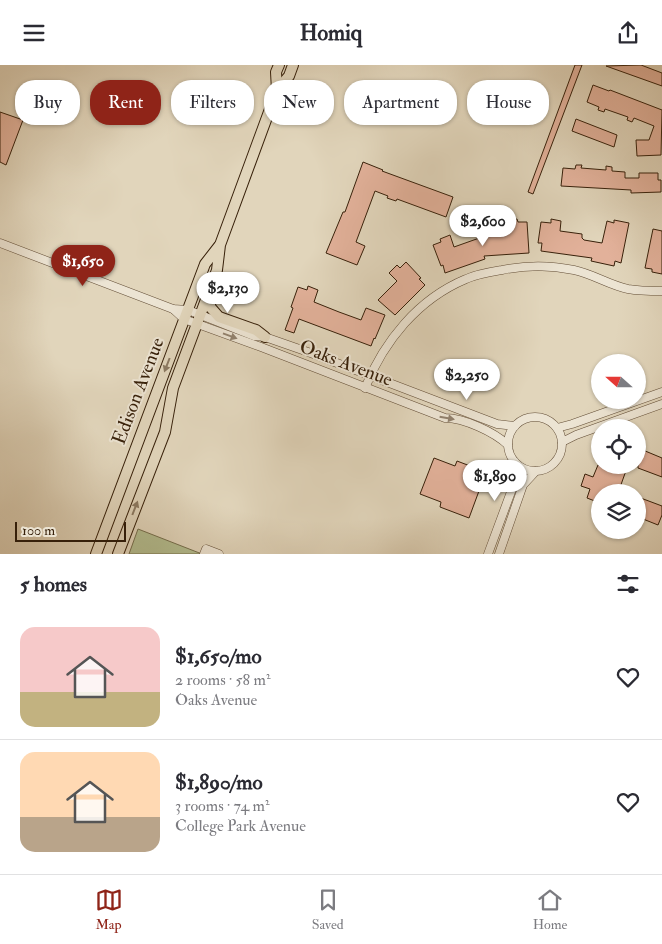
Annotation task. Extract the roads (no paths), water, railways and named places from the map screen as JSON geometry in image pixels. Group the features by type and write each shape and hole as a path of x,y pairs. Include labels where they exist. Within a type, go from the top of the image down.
{"main road":[{"name":"Edison Avenue","path":"276,80 276,72 279,65"},
{"name":"Edison Avenue","path":"286,80 293,65"},
{"name":"Edison Avenue","path":"118,554 165,432 173,389 217,270 220,245 264,125"},
{"name":"Edison Avenue","path":"96,554 205,263 220,245"},
{"path":"207,296 211,308 219,317 256,330 264,337"}],"street":[{"name":"Oaks Avenue","path":"0,243 186,315 254,336 264,337 497,424 515,426"},
{"path":"365,388 375,364 399,329 414,314 442,291 482,273 547,265 574,270 627,289 662,291"},
{"name":"Oaks Avenue","path":"198,319 261,347 365,388 494,434 508,445"},
{"path":"557,428 662,393"},
{"path":"562,442 576,435 662,404"},
{"path":"488,554 517,471 508,445 511,432 521,421 536,417 544,418 557,428 562,442 561,451 558,459 552,465 536,471 521,467 515,462"},
{"path":"498,554 523,485 536,471"},
{"path":"205,551 219,554"}]}
